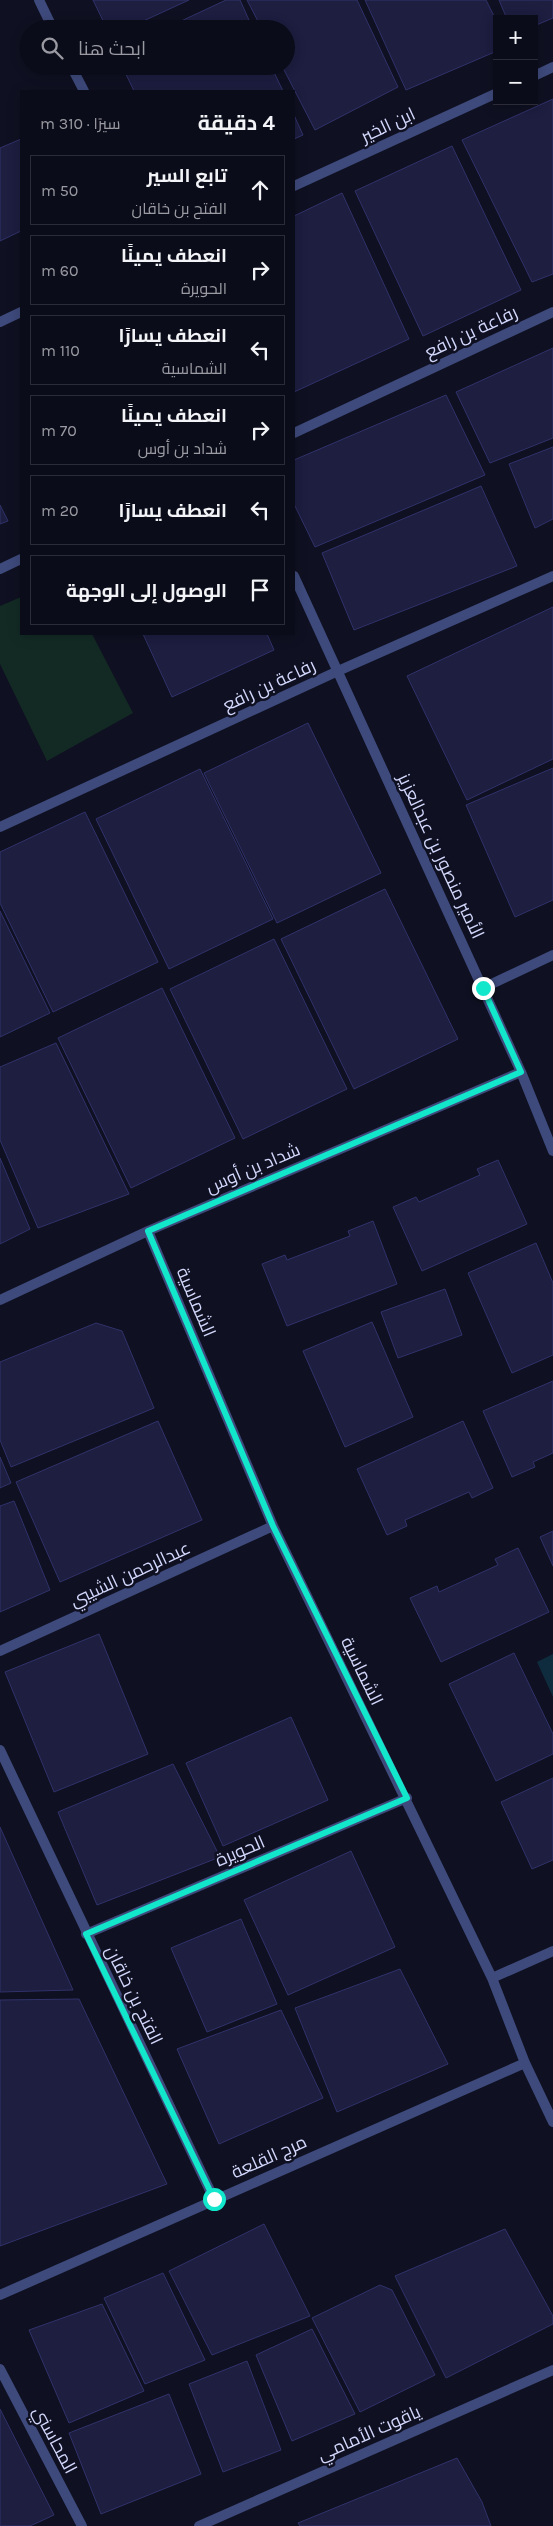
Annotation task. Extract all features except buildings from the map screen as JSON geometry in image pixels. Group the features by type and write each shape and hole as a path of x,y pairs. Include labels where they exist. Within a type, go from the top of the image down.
{"street":[{"path":"39,0 49,20"},
{"path":"538,74 553,67"},
{"path":"76,75 83,90"},
{"name":"ابن الخير","path":"295,186 493,95"},
{"path":"0,322 20,312"},
{"name":"رفاعة بن رافع","path":"295,433 553,312"},
{"path":"0,569 20,559"},
{"name":"رفاعة بن رافع","path":"0,827 338,670 553,576"},
{"name":"الأمير منصور بن عبدالعزيز","path":"295,578 521,1072 553,1151"},
{"path":"483,988 553,955"},
{"name":"شداد بن أوس","path":"0,1300 148,1231 521,1072"},
{"name":"الشماسية","path":"148,1231 273,1526 407,1798 492,1978 525,2063 553,2122"},
{"name":"عبدالرحمن الشيبي","path":"0,1651 273,1526"},
{"name":"الفتح بن خاقان","path":"0,1750 86,1934 214,2199"},
{"name":"الحويرة","path":"86,1934 407,1798"},
{"path":"492,1978 553,1951"},
{"name":"مرج القلعة","path":"0,2295 525,2063"},
{"name":"المحاسني","path":"0,2369 82,2526"},
{"name":"ياقوت الأمامي","path":"199,2526 553,2370"}],"green space":[{"path":"20,597 20,635 93,635 133,713 47,761 0,664 0,606"}],"water":[{"path":"553,1654 553,1697 537,1662"}],"route":[{"path":"214,2199 86,1934 407,1798 273,1526 148,1231 521,1072 483,988"}]}
